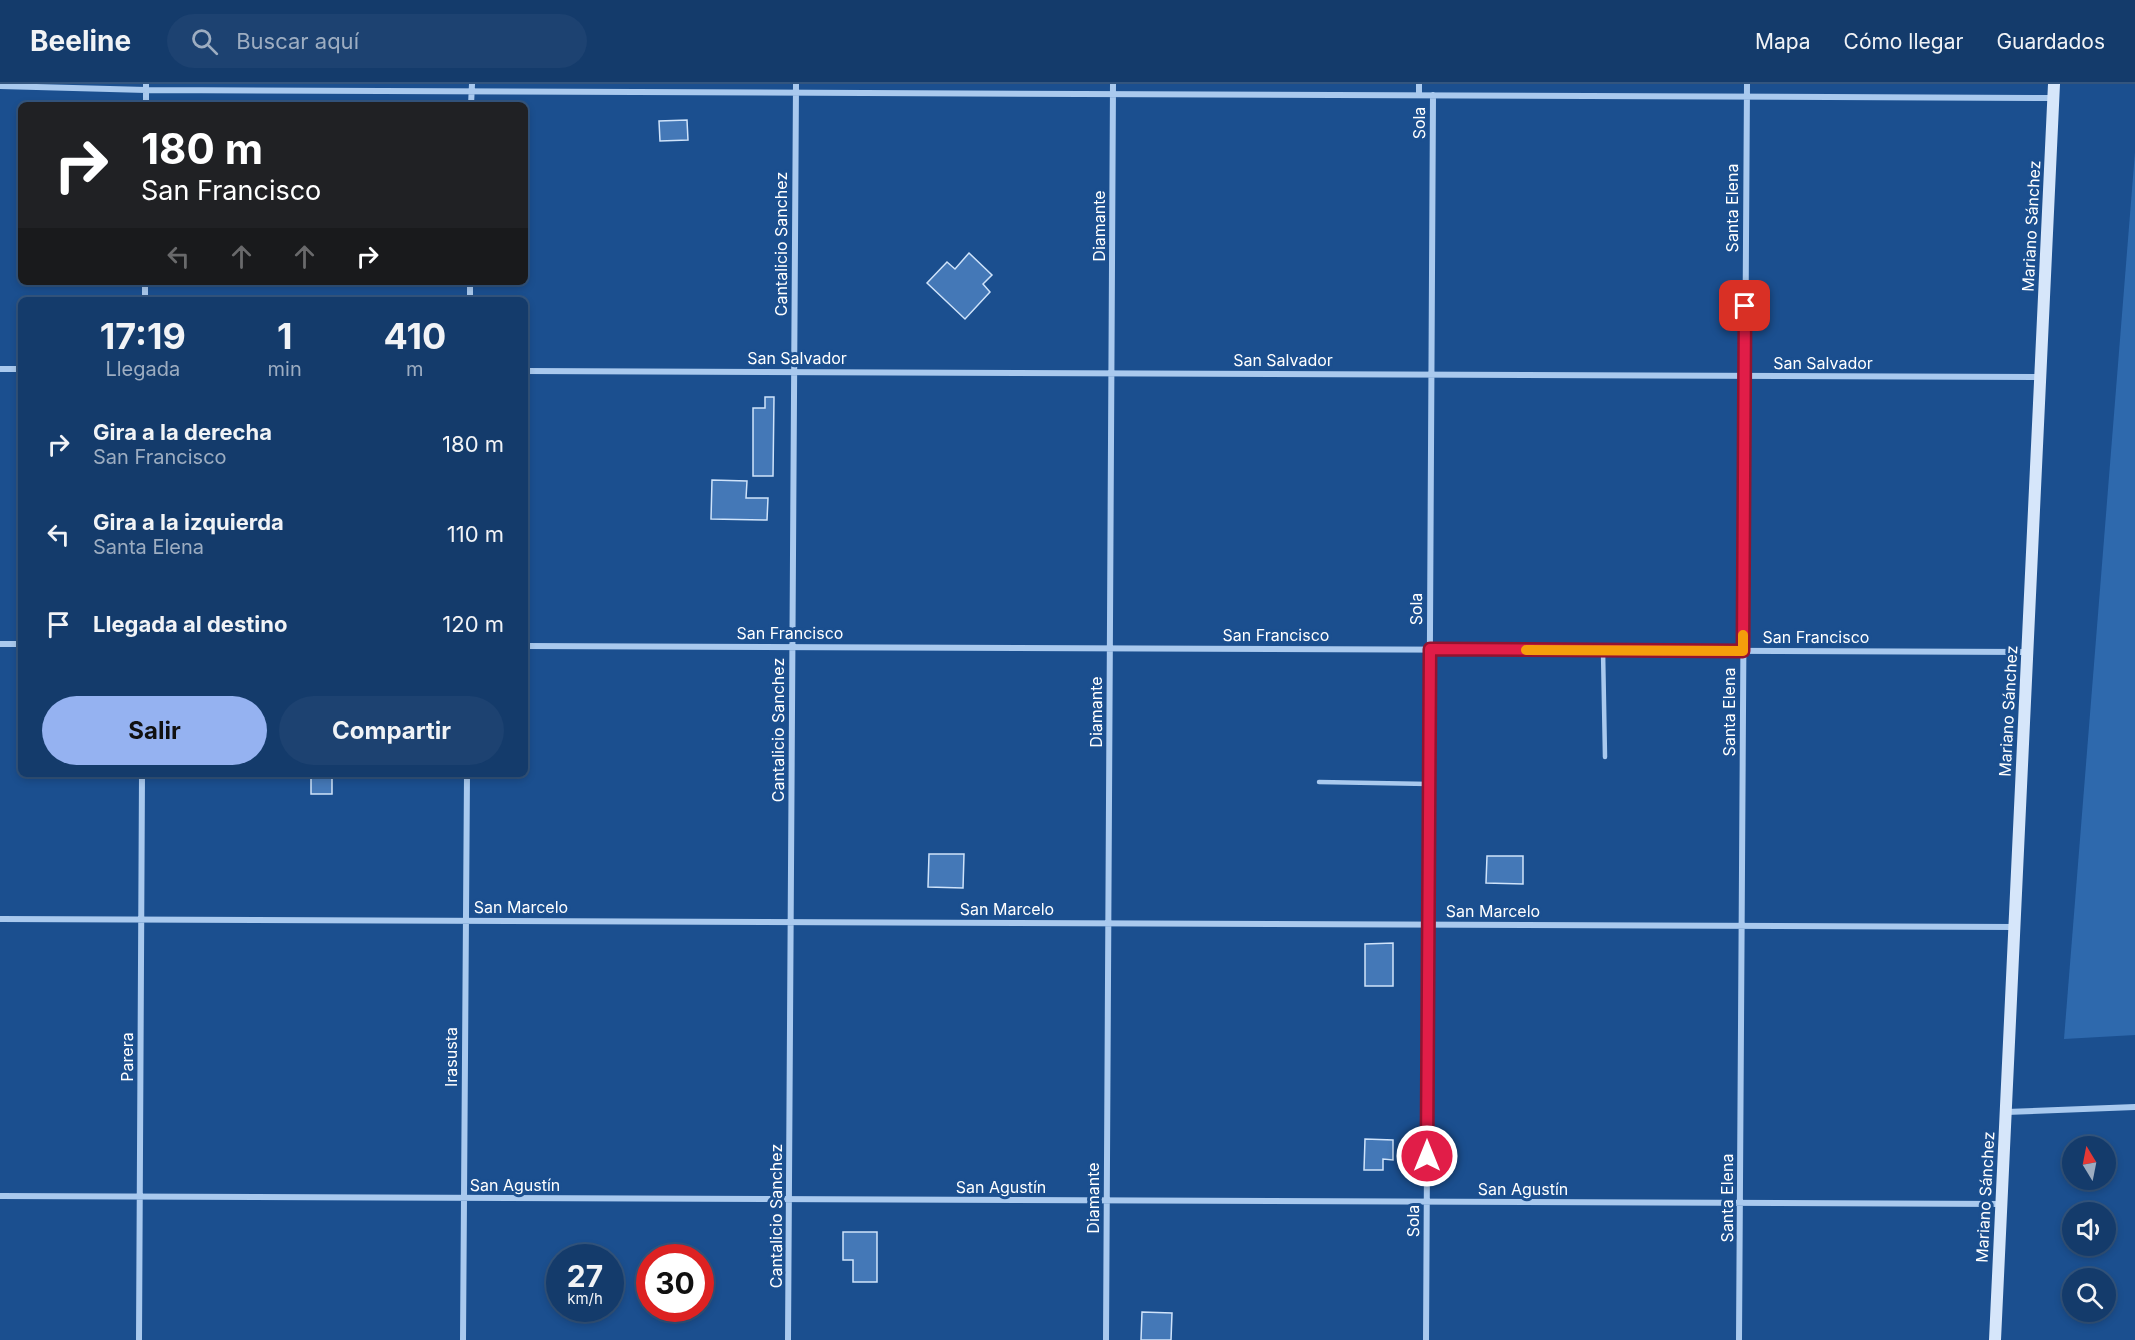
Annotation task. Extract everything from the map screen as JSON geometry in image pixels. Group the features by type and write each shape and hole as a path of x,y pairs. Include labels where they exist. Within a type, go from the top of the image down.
{"street":[{"name":"Cantalicio Sanchez","path":"788,1340 795,84"},
{"name":"Diamante","path":"1106,1340 1113,84"},
{"name":"Sola","path":"1419,84 1419,95"},
{"name":"Santa Elena","path":"1739,1340 1747,84"},
{"name":"Mariano Sánchez","path":"1995,1340 2054,84"},
{"path":"0,86 472,88 795,93 2054,98"},
{"name":"Sola","path":"1426,1340 1433,95"},
{"path":"0,369 18,369"},
{"name":"San Salvador","path":"528,371 2040,377"},
{"path":"0,644 18,644"},
{"name":"San Francisco","path":"528,646 2028,652"},
{"name":"Parera","path":"139,1340 142,777"},
{"name":"Irasusta","path":"463,1340 467,777"},
{"name":"San Marcelo","path":"0,919 2015,927"},
{"path":"2006,1112 2135,1107"},
{"name":"San Agustín","path":"0,1196 2002,1204"}],"lane":[{"path":"1603,650 1605,757"},
{"path":"1319,782 1429,784"}],"shaded area":[{"path":"2135,152 2135,1035 2064,1039"}],"building":[{"path":"687,120 688,140 660,141 659,121"},
{"path":"969,253 992,275 983,284 990,292 965,319 927,283 947,262 955,269"},
{"path":"765,397 774,397 773,476 753,476 753,408 765,408"},
{"path":"712,480 747,481 746,498 768,498 767,520 711,519"},
{"path":"311,777 332,777 332,794 311,794"},
{"path":"929,854 964,854 963,888 928,887"},
{"path":"1487,856 1523,856 1523,884 1486,883"},
{"path":"1393,943 1393,986 1365,986 1365,944"},
{"path":"1365,1139 1393,1140 1393,1160 1383,1159 1383,1170 1364,1170"},
{"path":"843,1232 877,1232 877,1282 853,1282 853,1260 843,1260"},
{"path":"1142,1312 1172,1313 1171,1340 1141,1340"}],"slow traffic":[{"path":"1526,650 1743,651 1743,635"}],"route":[{"path":"1427,1156 1430,649 1743,651 1745,306"}]}
